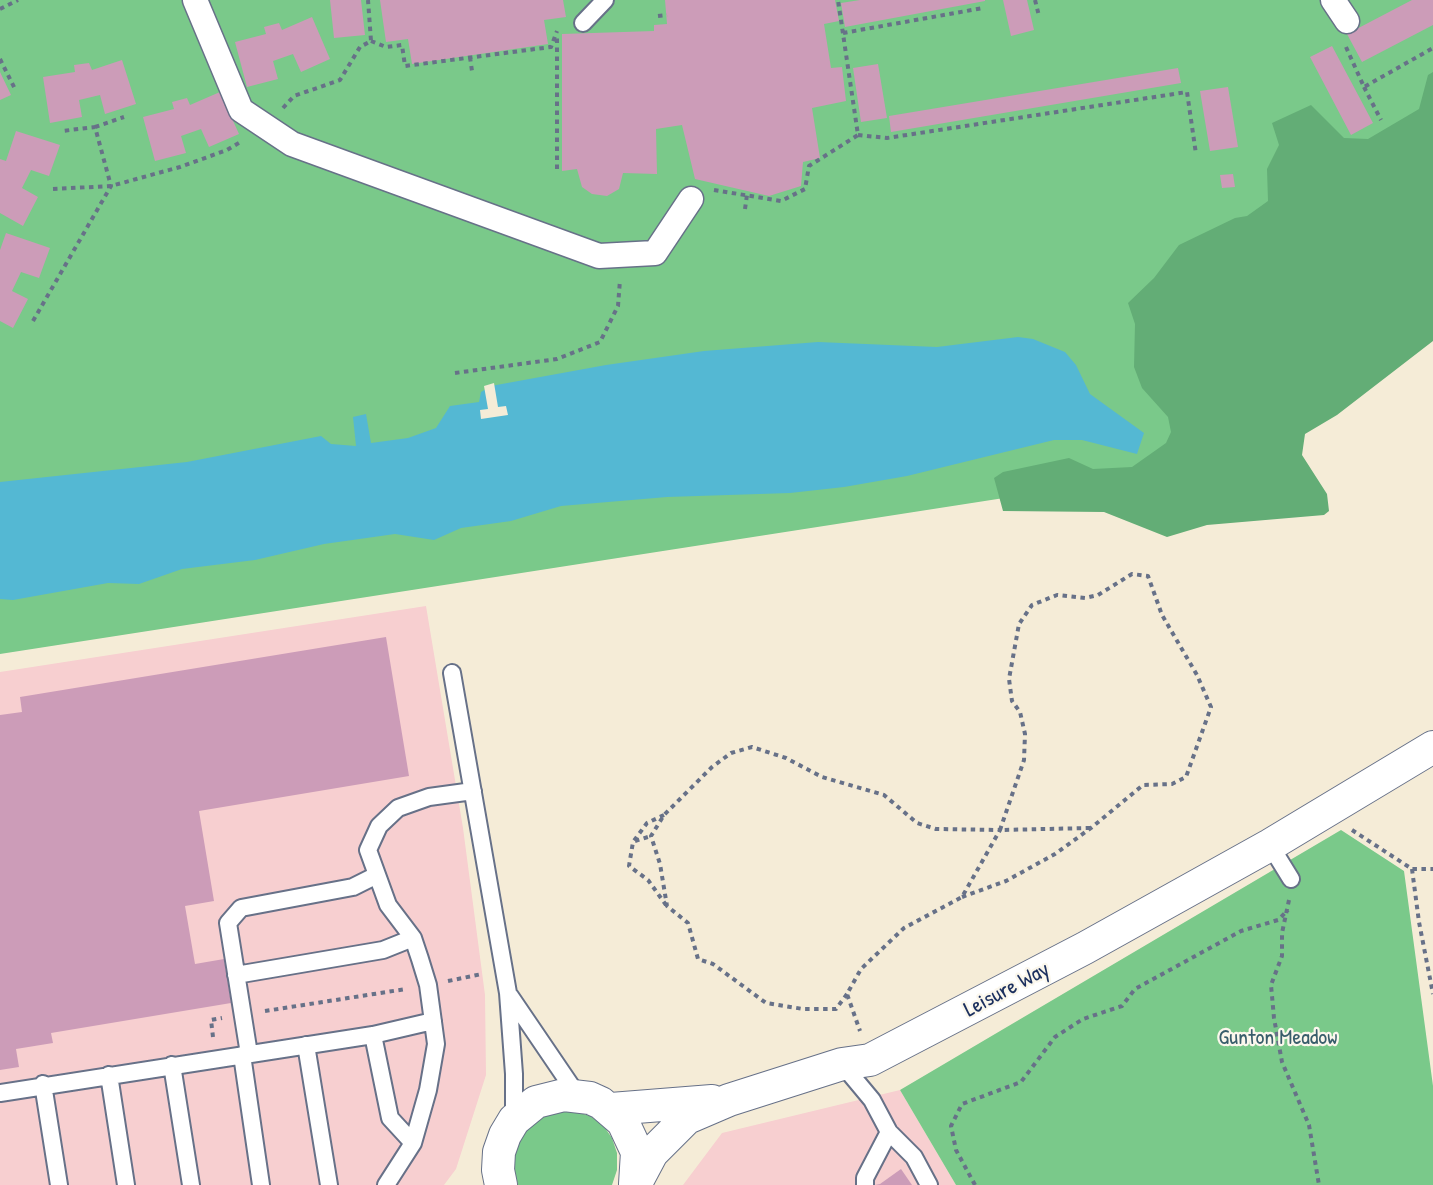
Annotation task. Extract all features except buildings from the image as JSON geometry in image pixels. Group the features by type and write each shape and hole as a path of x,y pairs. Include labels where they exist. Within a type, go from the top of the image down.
{"street":[{"path":"195,0 241,110 292,144 599,256 655,253 691,199"},
{"path":"1333,0 1347,21"},
{"name":"Leisure Way","path":"635,1185 652,1154 687,1118 729,1100 856,1062 1085,948 1270,844 1433,747"},
{"name":"Leisure Way","path":"496,1180 505,1136 514,1120 536,1102 549,1097 578,1096 596,1100 611,1109 623,1122 637,1152 638,1170 635,1185"},
{"name":"Leisure Way","path":"611,1109 729,1100"}],"lane":[{"path":"584,23 605,0"},
{"path":"452,673 508,993 514,1074 514,1120"},
{"path":"386,1185 413,1143 428,1090 436,1044 428,985 413,938 388,905 375,876 368,850 379,826 398,808 429,797 473,791"},
{"path":"1270,844 1291,879"},
{"path":"261,1185 243,1015 228,923 241,908 352,887 375,876"},
{"path":"237,975 383,951 413,938"},
{"path":"508,993 578,1096"},
{"path":"0,1093 43,1084 373,1035 433,1021"},
{"path":"373,1035 390,1118 413,1143"},
{"path":"306,1045 329,1185"},
{"path":"856,1062 889,1132 914,1157 929,1185"},
{"path":"172,1065 191,1185"},
{"path":"109,1075 126,1185"},
{"path":"43,1084 59,1185"},
{"path":"863,1182 889,1132"}],"path":[{"path":"0,9 18,0"},
{"path":"838,0 858,135"},
{"path":"1035,0 1039,16"},
{"path":"843,33 983,8"},
{"path":"658,16 667,15"},
{"path":"1347,21 1337,28 1381,120"},
{"path":"371,41 386,47 402,45 405,66 551,47 558,31 557,169"},
{"path":"1364,87 1433,48"},
{"path":"470,57 472,71"},
{"path":"0,58 15,89"},
{"path":"691,199 697,187 781,201 805,189 809,166 858,135 887,138 1187,92 1196,154"},
{"path":"62,131 95,127 124,117"},
{"path":"33,321 111,186 95,127"},
{"path":"745,209 747,195"},
{"path":"455,373 557,359 600,342 618,306 623,255"},
{"path":"664,815 647,823 633,842 629,866 648,880 667,906 688,923 698,959 713,964 766,1003 803,1009 836,1009 861,969 904,928 962,897 1006,881 1055,854 1143,785 1172,784 1186,777 1211,707 1197,675 1162,615 1148,576 1132,574 1098,595 1085,598 1057,595 1032,605 1019,624 1009,679 1012,701 1020,712 1025,734 1024,760 1000,830 962,897"},
{"path":"633,842 651,836 664,815 712,767 731,753 752,747 786,758 822,777 884,795 917,823 936,829 1091,828"},
{"path":"1331,808 1341,822 1412,869 1433,869"},
{"path":"651,836 660,864 667,906"},
{"path":"1412,869 1419,922 1433,994"},
{"path":"975,1185 956,1150 951,1126 962,1104 1020,1083 1055,1037 1083,1019 1122,1006 1135,989 1241,931 1278,920 1288,910 1282,933 1282,956 1271,985 1274,1018 1282,1062 1309,1125 1319,1185"},
{"path":"216,1059 211,1020 428,985 504,970"},
{"path":"847,994 856,1062"}],"shaded area":[{"path":"426,606 463,828 485,995 486,1075 456,1169 444,1185 0,1185 0,672"},
{"path":"900,1090 956,1185 683,1185 722,1133"}],"green space":[{"path":"0,0 1433,0 1433,318 1255,459 0,654"},
{"path":"1433,72 1433,341 1337,415 1305,434 1302,455 1327,494 1329,511 1324,515 1207,525 1167,537 1104,512 1003,511 994,478 1003,472 1069,458 1093,469 1132,467 1166,443 1171,432 1168,417 1142,388 1134,367 1135,324 1128,303 1154,278 1179,245 1235,218 1247,216 1268,201 1267,169 1279,145 1272,123 1311,105 1344,138 1368,139 1419,109 1428,75"},
{"name":"Gunton Meadow","path":"1341,830 1404,871 1433,1086 1433,1185 956,1185 900,1090"},
{"path":"558,1110 574,1111 590,1116 603,1125 612,1138 617,1153 617,1170 612,1185 518,1185 513,1167 514,1152 520,1136 543,1115"}],"water":[{"path":"1018,337 1033,339 1065,352 1076,365 1090,394 1144,433 1137,454 1082,440 1054,440 907,476 844,487 790,493 667,497 561,506 511,521 461,528 434,540 395,534 324,544 255,560 182,569 139,584 108,583 13,600 0,599 0,482 187,462 321,436 331,444 356,446 353,417 366,414 371,443 408,438 436,428 450,406 479,402 481,392 491,386 606,365 704,351 818,342 937,347"}],"pier":[{"path":"494,383 498,407 506,406 508,415 481,419 480,410 488,409 484,386"}]}
